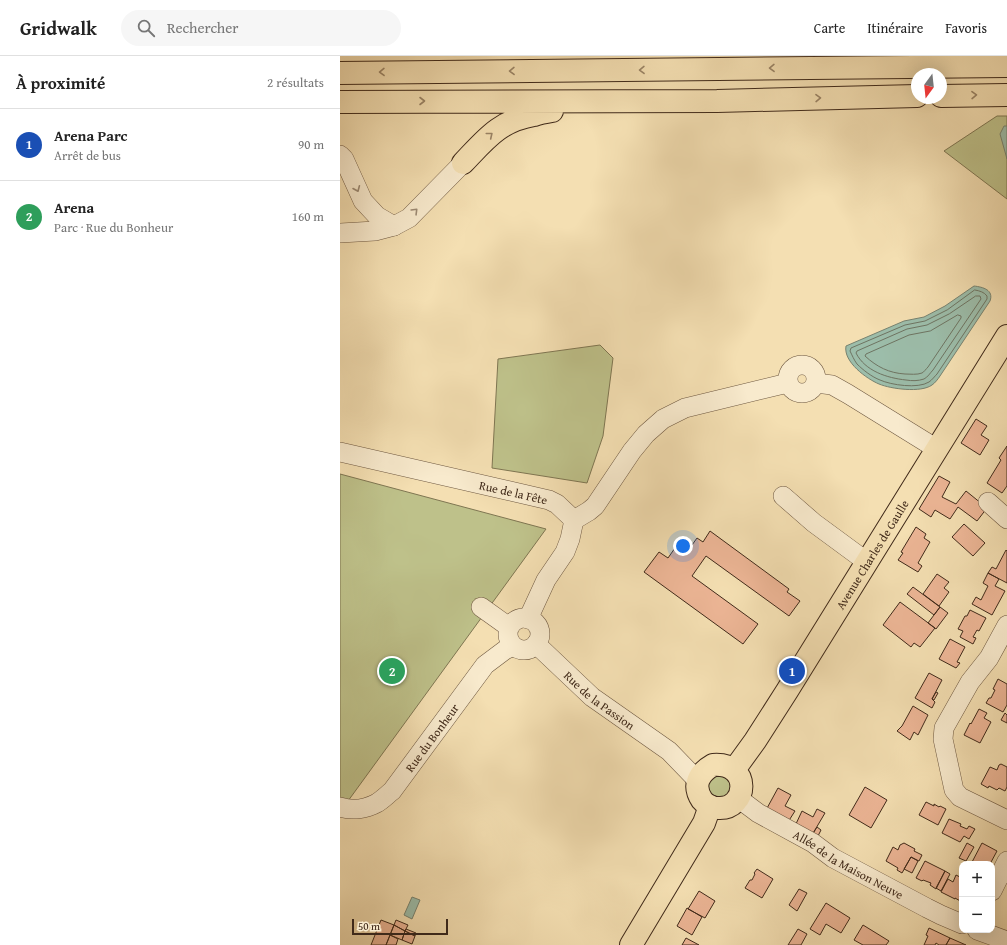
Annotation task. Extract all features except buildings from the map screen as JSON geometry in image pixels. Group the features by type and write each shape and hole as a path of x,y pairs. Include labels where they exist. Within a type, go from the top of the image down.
{"main road":[{"path":"340,73 1007,66"},
{"path":"947,96 1007,95"},
{"path":"340,102 717,101 911,96"},
{"path":"463,163 488,136 509,122 521,117 549,112 650,108 717,101"},
{"name":"Avenue Charles de Gaulle","path":"734,770 746,756 763,729 1007,336"},
{"path":"714,765 728,766 734,770 741,780 742,787 741,793 734,803 729,807 716,808 704,802 700,796 698,788 704,774 714,765"},
{"path":"630,945 704,823 710,806"}],"street":[{"path":"340,155 344,159 363,201 377,216 394,226"},
{"path":"340,233 375,231 394,226 408,218 463,163"},
{"path":"340,218 359,232"},
{"path":"528,620 546,580 565,552 570,539 574,520 595,506 623,463 646,434 663,419 685,408 788,383 788,378 792,370 795,367 804,365 809,366 816,373 816,383 832,385 937,450"},
{"name":"Rue de la Fête","path":"340,452 549,500 557,504 574,520"},
{"path":"783,496 814,523 867,562"},
{"path":"988,502 1007,519"},
{"path":"481,607 509,627"},
{"path":"521,618 528,620 536,624 539,639 536,644 528,650 517,649 510,642 508,637 509,627 516,620 521,618"},
{"path":"1007,625 989,658 970,682 944,728 944,739 954,790 960,797 1007,820"},
{"name":"Rue de la Passion","path":"536,644 592,697 704,774"},
{"name":"Rue du Bonheur","path":"340,808 362,809 378,803 392,791 485,665 513,646"},
{"name":"Allée de la Maison Neuve","path":"738,798 758,813 813,843 833,858 936,913 959,923"},
{"path":"995,885 1007,861"},
{"path":"985,933 1007,941"}],"green space":[{"path":"997,116 1007,116 1007,199 944,151"},
{"path":"600,345 613,358 603,436 587,483 492,468 498,359"},
{"path":"340,474 546,529 340,812"},
{"path":"713,774 729,776 732,792 721,799 709,794 707,781"}],"water":[{"path":"1004,126 1007,126 1007,159 1000,134"},
{"path":"974,286 987,290 991,297 990,301 939,377 932,385 914,390 884,386 874,382 862,374 848,358 846,346 904,321 924,317 945,306"},
{"path":"412,897 420,900 412,919 404,915"}],"place":[{"name":"Arena","path":"392,671"},
{"name":"Arena Parc","path":"792,671"}]}
